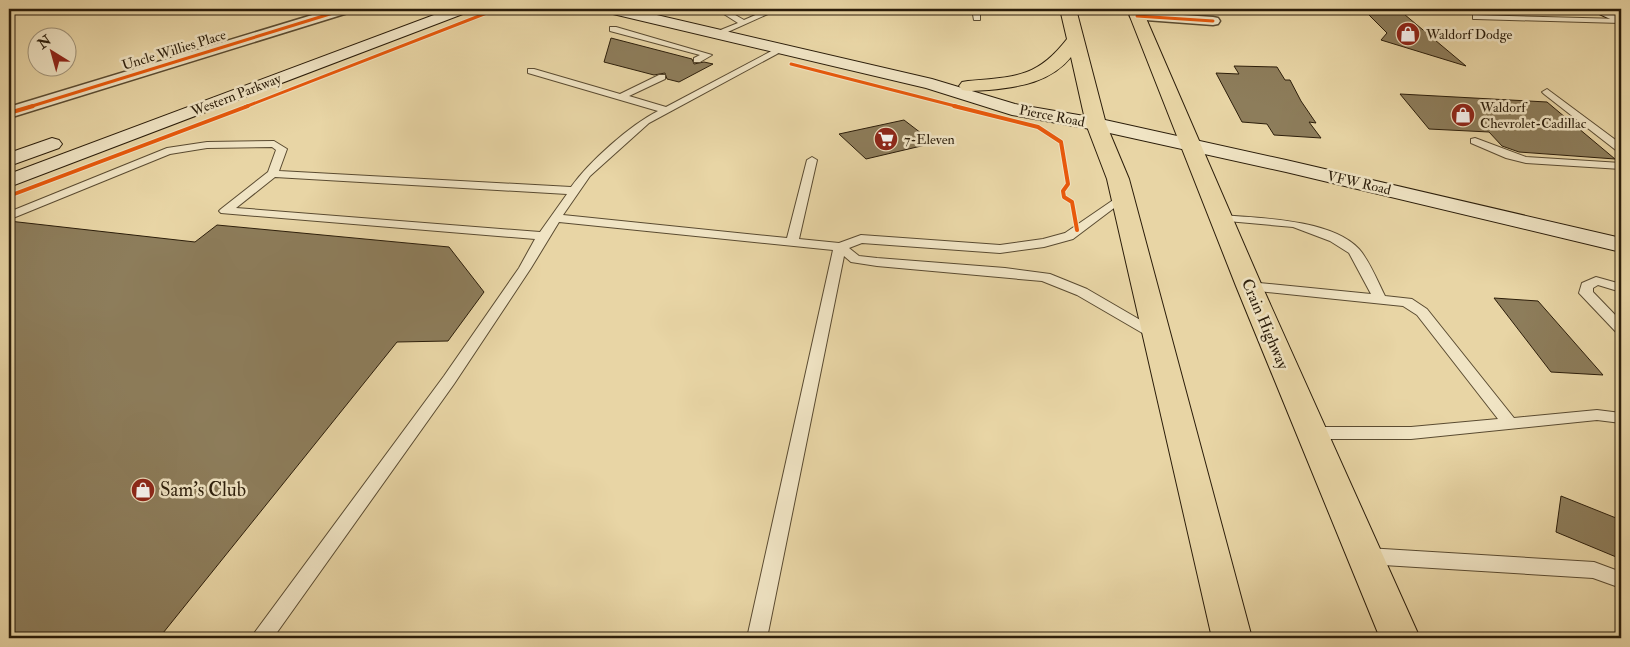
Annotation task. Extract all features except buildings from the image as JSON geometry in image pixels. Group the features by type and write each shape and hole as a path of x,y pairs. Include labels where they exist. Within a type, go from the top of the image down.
{"highway":[{"path":"1066,9 1076,39 1096,124 1118,179 1232,638"},
{"name":"Crain Highway","path":"1135,12 1248,286 1400,638"},
{"path":"968,86 1012,81 1034,76 1058,61 1076,39"}],"main road":[{"name":"Western Parkway","path":"149,110 430,9"},
{"name":"Western Parkway","path":"9,181 463,9"},
{"name":"Pierce Road","path":"613,9 932,84 1012,109 1096,124"},
{"path":"1601,9 1621,20"},
{"name":"Pierce Road","path":"932,84 950,83 968,86 1057,106 1096,124"},
{"name":"VFW Road","path":"1096,124 1621,245"},
{"path":"9,160 65,140"}],"street":[{"name":"Uncle Willies Place","path":"9,113 346,9"},
{"path":"1135,12 1213,21"}],"lane":[{"path":"720,9 744,23"},
{"path":"735,9 753,19"},
{"path":"721,34 775,9"},
{"path":"976,9 977,18"},
{"path":"1601,9 1621,10"},
{"path":"1476,17 1621,20"},
{"path":"613,29 708,55 697,60"},
{"path":"262,638 449,380 586,174 646,121 784,48"},
{"path":"532,71 666,110"},
{"path":"621,97 662,77"},
{"path":"1547,92 1621,149"},
{"path":"1475,141 1510,156 1526,160 1621,166"},
{"path":"9,216 167,151 190,146 274,144 282,149 273,174 225,211 543,236"},
{"path":"792,242 812,160"},
{"path":"273,174 575,192"},
{"path":"557,218 840,246 861,238 1000,249 1044,243 1069,236 1122,198"},
{"path":"1220,218 1295,224 1334,238 1354,251 1380,299"},
{"path":"840,246 855,259 1005,272 1045,278 1082,292 1156,335"},
{"path":"757,638 830,284 840,246"},
{"path":"1621,288 1596,282 1586,286 1586,293 1621,329"},
{"path":"1248,286 1407,302 1422,312 1510,424"},
{"path":"1312,433 1411,433 1596,416 1621,418"},
{"path":"1365,556 1594,570 1621,580"}],"cycle path":[{"path":"9,113 346,9"},
{"path":"9,196 497,9"},
{"path":"1137,16 1213,21"},
{"path":"791,64 1038,127 1061,142 1068,184 1063,191 1064,197 1072,202 1077,230"}],"place":[{"name":"Waldorf Dodge","path":"1408,34"},
{"name":"Waldorf Chevrolet-Cadillac","path":"1463,115"},
{"name":"7-Eleven","path":"886,139"},
{"name":"Sam's Club","path":"143,490"}]}
